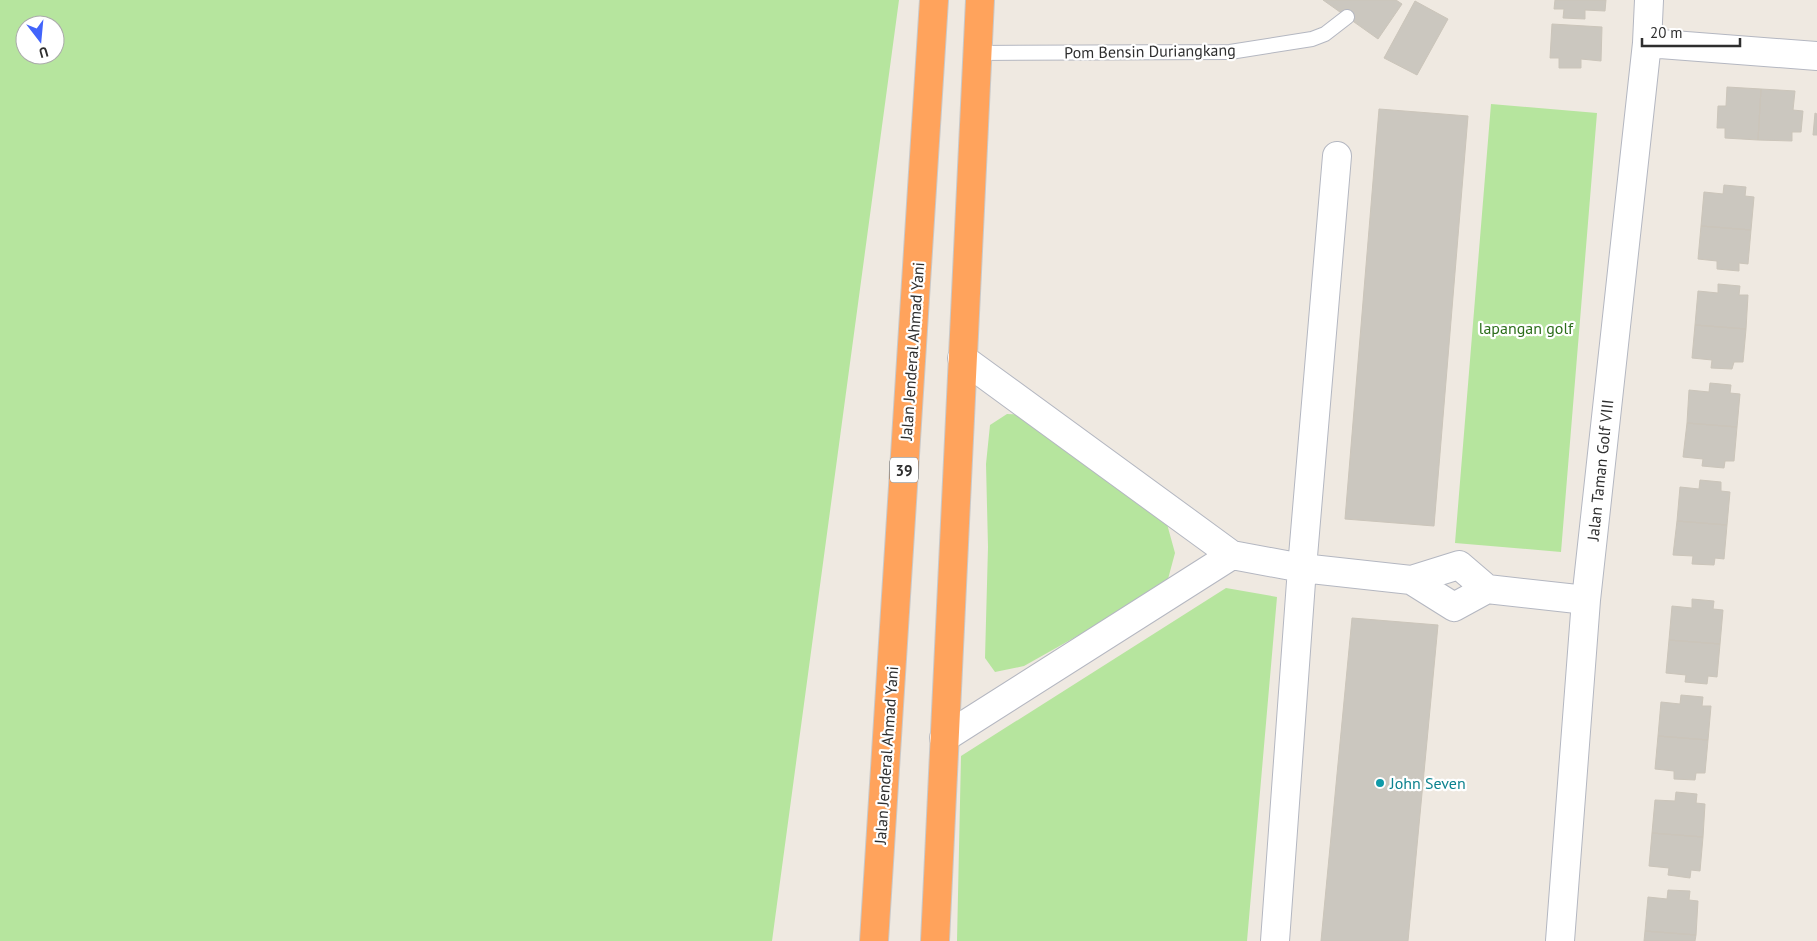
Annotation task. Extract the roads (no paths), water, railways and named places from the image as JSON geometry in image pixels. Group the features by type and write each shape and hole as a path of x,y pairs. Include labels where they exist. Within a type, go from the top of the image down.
{"highway":[{"name":"Jalan Jenderal Ahmad Yani","path":"874,941 934,0"},
{"path":"935,941 980,0"}],"street":[{"name":"Jalan Taman Golf VIII","path":"1560,941 1586,600 1647,43 1649,0"},
{"path":"1647,43 1817,56"},
{"path":"1275,941 1302,568 1336,156"},
{"path":"962,358 1232,555 1302,568 1411,580 1459,565 1486,589 1586,600"},
{"path":"944,738 1232,555"},
{"path":"1411,580 1454,607 1486,589"}],"lane":[{"name":"Pom Bensin Duriangkang","path":"976,53 1230,52 1312,39 1325,34 1347,17"}],"place":[{"name":"John Seven","path":"1380,783"}],"park label":[{"name":"lapangan golf","path":"1526,328"}]}
